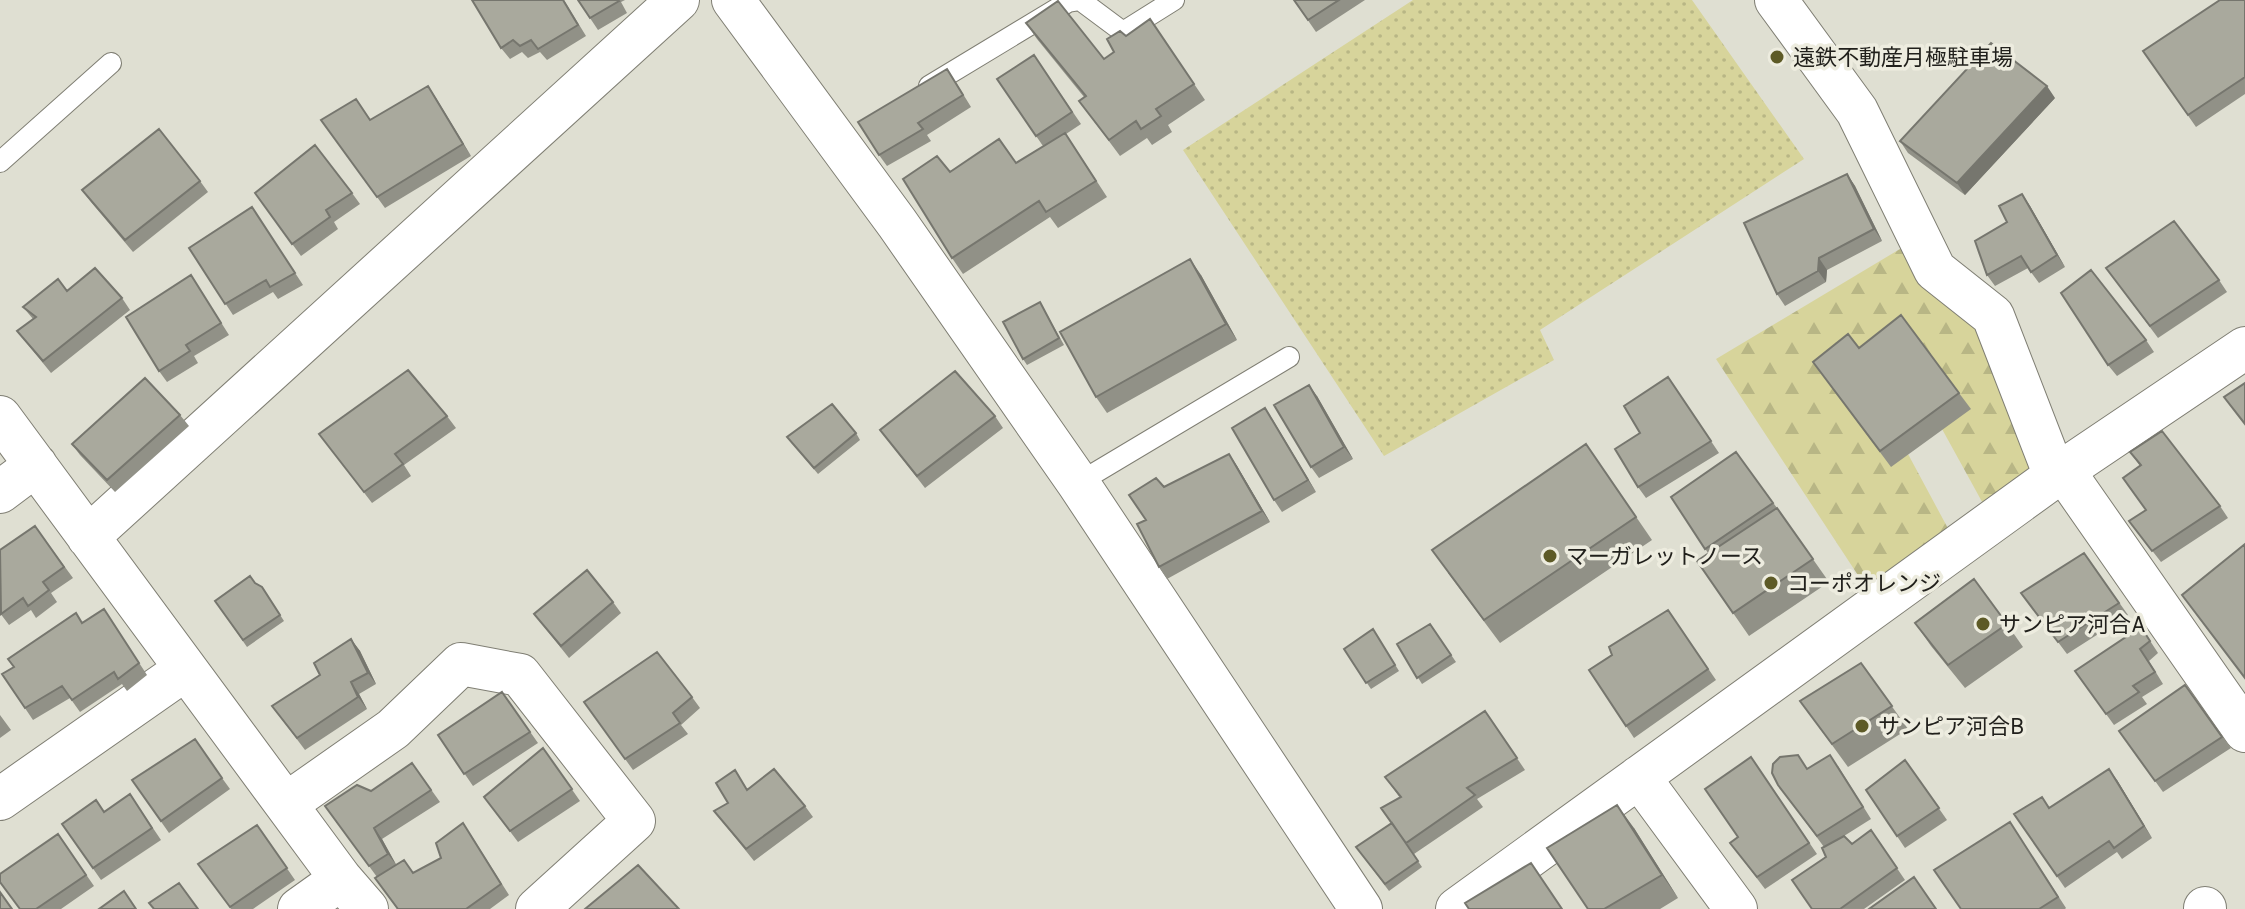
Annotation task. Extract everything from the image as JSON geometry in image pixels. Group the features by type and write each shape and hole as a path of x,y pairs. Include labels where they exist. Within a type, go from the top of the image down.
{"street":[{"path":"88,537 678,0"},
{"path":"733,0 843,138 897,223 1078,483 1361,909"},
{"path":"1776,0 1857,111 1935,270 1993,316 2059,473 2245,731"},
{"path":"1457,909 2059,473 2245,348"},
{"path":"0,417 354,894 299,909"},
{"path":"0,492 36,465"},
{"path":"286,804 393,729 461,664 520,675 634,821 537,909"},
{"path":"0,799 186,669"},
{"path":"1639,777 1736,909"}],"lane":[{"path":"918,92 1068,2 1080,0 1123,32 1174,0"},
{"path":"0,162 111,63"},
{"path":"1078,483 1289,357"}],"green space":[{"path":"1413,0 1692,0 1804,159 1540,330 1554,360 1384,456 1183,150"},
{"path":"1905,246 1980,324 2036,471 1986,509 1942,429 1908,454 1951,534 1869,592 1716,359"}],"building":[{"path":"472,0 563,0 578,25 538,49 531,40 520,46 513,40 501,48"},
{"path":"578,0 618,0 619,1 590,18"},
{"path":"1294,0 1339,0 1308,20"},
{"path":"2220,0 2245,0 2245,77 2188,115 2143,51"},
{"path":"1058,1 1104,59 1114,52 1107,39 1120,31 1126,36 1150,19 1194,84 1156,109 1161,116 1141,129 1136,121 1109,140 1079,101 1086,96 1026,23"},
{"path":"1991,43 2047,86 1957,183 1900,141"},
{"path":"1034,55 1072,112 1036,136 997,79"},
{"path":"947,69 963,95 918,123 923,129 879,155 858,122"},
{"path":"428,86 463,144 377,197 321,120 356,99 370,120"},
{"path":"159,129 200,181 125,240 82,190"},
{"path":"1065,133 1096,181 1046,212 1039,201 952,258 903,179 937,156 950,172 999,139 1016,163"},
{"path":"315,145 352,193 326,210 330,217 292,244 255,193"},
{"path":"1847,174 1874,229 1819,258 1818,271 1777,294 1744,223"},
{"path":"2022,194 2057,255 2031,272 2021,256 1987,275 1975,241 2007,222 1999,206"},
{"path":"252,207 295,273 270,287 266,280 225,304 189,248"},
{"path":"2174,221 2219,280 2150,326 2106,268"},
{"path":"1190,259 1226,324 1096,397 1060,332"},
{"path":"95,268 122,298 43,361 17,331 36,317 23,307 58,279 67,291"},
{"path":"2091,270 2146,340 2108,365 2061,293"},
{"path":"191,275 221,323 186,345 190,351 159,371 126,317"},
{"path":"1040,302 1059,338 1023,359 1003,322"},
{"path":"1901,315 1959,393 1880,451 1813,362 1848,334 1859,348"},
{"path":"408,370 447,416 395,454 403,464 364,492 319,434"},
{"path":"955,371 995,416 917,476 880,430"},
{"path":"1668,377 1711,441 1638,487 1615,449 1640,433 1624,406"},
{"path":"145,378 180,415 107,480 72,444"},
{"path":"2245,383 2245,424 2224,397"},
{"path":"1309,385 1344,447 1311,467 1274,405"},
{"path":"832,404 856,433 814,468 787,437"},
{"path":"1265,408 1308,480 1274,500 1232,428"},
{"path":"2162,431 2220,506 2152,551 2129,521 2146,510 2123,478 2141,465 2130,452"},
{"name":"マーガレットノース","path":"1586,444 1636,517 1484,620 1432,550"},
{"path":"1736,452 1773,503 1705,549 1671,497"},
{"path":"1229,454 1262,511 1159,567 1137,524 1146,520 1129,495 1156,478 1164,487"},
{"path":"1777,508 1813,559 1733,613 1697,561"},
{"path":"35,526 64,567 43,582 49,590 28,606 23,598 1,614 0,550"},
{"path":"2245,544 2245,678 2182,595"},
{"path":"2084,553 2119,603 2058,642 2021,593"},
{"path":"587,570 613,602 561,646 534,614"},
{"path":"250,576 262,587 280,615 243,640 215,601"},
{"path":"1974,579 2007,624 1948,665 1915,623"},
{"path":"104,609 139,663 118,679 114,672 72,700 62,686 25,708 2,674 14,667 8,659 76,613 82,623"},
{"path":"1668,610 1708,669 1626,726 1589,670 1612,655 1609,647"},
{"path":"1430,624 1451,655 1417,678 1397,644"},
{"path":"2141,627 2150,641 2140,649 2155,672 2133,686 2139,692 2106,714 2075,671"},
{"path":"1373,629 1395,665 1366,683 1344,649"},
{"path":"351,639 368,673 351,682 358,697 297,738 272,706 320,675 314,663"},
{"path":"657,652 692,697 673,713 680,723 625,759 584,702"},
{"path":"1861,663 1892,706 1832,744 1800,701"},
{"path":"2185,685 2222,737 2155,781 2119,731"},
{"path":"502,692 530,732 464,774 438,735"},
{"path":"1485,711 1517,758 1467,788 1475,795 1406,843 1381,808 1401,797 1385,777"},
{"path":"195,739 222,778 161,821 132,780"},
{"path":"543,748 572,789 510,831 484,797"},
{"path":"1798,755 1807,769 1830,755 1863,807 1817,836 1772,773 1773,764 1780,757"},
{"path":"1751,757 1809,843 1757,877 1730,843 1738,837 1705,789"},
{"path":"1905,760 1939,808 1897,836 1866,790"},
{"path":"412,763 431,790 374,828 388,854 369,866 325,806 357,785 371,791"},
{"path":"774,769 805,806 746,849 714,811 728,803 716,783 735,770 747,790"},
{"path":"2109,769 2144,826 2114,848 2109,841 2057,876 2014,814 2042,797 2049,808"},
{"path":"130,794 152,828 93,868 62,824 96,800 104,812"},
{"path":"1617,805 1662,875 1604,909 1588,909 1547,848"},
{"path":"2010,822 2058,897 2039,909 1961,909 1934,870"},
{"path":"463,823 501,884 466,909 398,909 375,878 404,860 413,873 441,858 436,843"},
{"path":"1392,823 1418,861 1385,884 1356,847"},
{"path":"257,825 287,868 230,907 198,864"},
{"path":"1871,830 1897,868 1840,909 1812,909 1792,880 1826,857 1822,848 1844,836 1852,844"},
{"path":"58,834 86,875 36,909 20,909 0,882 0,874"},
{"path":"1531,863 1562,909 1469,909 1465,903"},
{"path":"638,865 679,909 585,909"},
{"path":"1914,877 1936,909 1869,909"},
{"path":"179,883 198,909 154,909 149,903"},
{"path":"124,891 136,909 99,909"},
{"path":"0,892 12,909 0,909"}],"place":[{"name":"遠鉄不動産月極駐車場","path":"1777,57"},
{"name":"マーガレットノース","path":"1550,556"},
{"name":"コーポオレンジ","path":"1771,583"},
{"name":"サンピア河合A","path":"1983,624"},
{"name":"サンピア河合B","path":"1862,726"}]}
